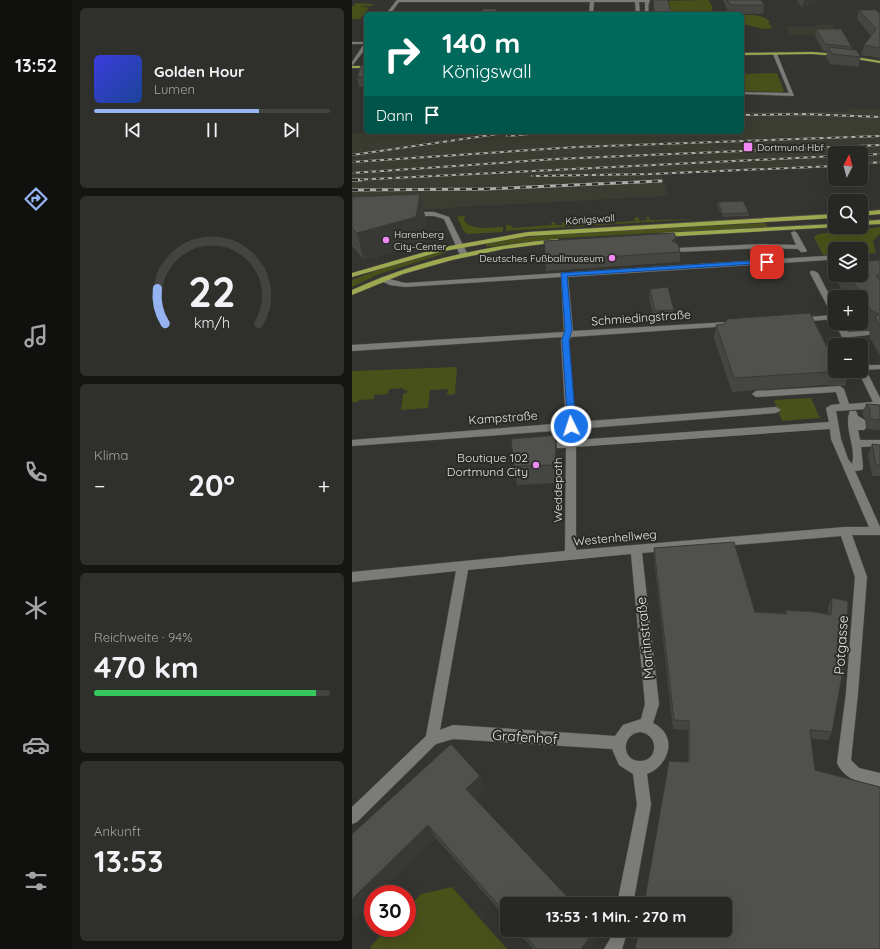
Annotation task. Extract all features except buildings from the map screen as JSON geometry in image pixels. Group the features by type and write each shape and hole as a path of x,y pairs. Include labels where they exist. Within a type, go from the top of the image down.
{"main road":[{"path":"744,54 852,58 880,62"},
{"path":"352,65 364,64"},
{"path":"352,65 364,67"},
{"path":"868,213 880,212"},
{"name":"Königswall","path":"352,275 421,253 516,236 572,230 828,216"},
{"path":"868,223 880,222"},
{"path":"651,236 828,226"},
{"name":"Königswall","path":"352,293 384,279 464,255 526,244 564,241"}],"street":[{"path":"637,0 638,12"},
{"path":"390,12 398,1 648,0 646,4 647,12"},
{"path":"591,12 592,1"},
{"path":"352,43 364,44"},
{"path":"352,65 364,47"},
{"path":"744,93 792,95 775,54"},
{"path":"403,214 434,214 447,218 464,255"},
{"path":"794,234 808,260"},
{"path":"677,250 764,246 801,247"},
{"path":"384,279 405,285 824,258"},
{"path":"814,273 828,302"},
{"name":"Weddepoth","path":"564,274 569,330 565,340 571,426 571,555"},
{"path":"796,320 828,317"},
{"name":"Schmiedingstraße","path":"352,348 737,324"},
{"path":"842,330 846,338"},
{"path":"844,333 867,332"},
{"path":"868,366 880,363"},
{"path":"866,378 880,405 831,408 836,439 878,531"},
{"path":"870,387 880,387"},
{"path":"756,394 840,389 854,418 852,421 860,444"},
{"name":"Kampstraße","path":"352,443 776,410"},
{"path":"846,463 858,467 862,431 860,420 854,418"},
{"path":"557,445 834,425"},
{"path":"860,444 880,443"},
{"name":"Westenhellweg","path":"352,577 571,555 636,554 847,536 878,531"},
{"name":"Potgasse","path":"847,536 861,577 852,693 844,763 855,774 880,780"},
{"name":"Martinstraße","path":"636,554 652,704 645,726"},
{"path":"432,739 463,565"},
{"path":"639,726 645,726 652,729 660,740 661,754 653,765 639,768 627,764 622,759 619,743 622,734 627,730 639,726"},
{"name":"Grafenhof","path":"352,817 432,739 453,732 619,743"},
{"path":"627,897 644,806 639,768"},
{"path":"612,949 617,943 618,937"}],"shaded area":[{"path":"814,25 833,25 841,35 791,35 785,26 815,27"},
{"path":"849,108 880,110 880,164 868,165 868,146 828,146 828,166 662,174 668,196 444,209 403,209 352,204 352,133 744,134 744,112 849,112"}],"green space":[{"path":"708,0 713,7 711,10 714,12 668,12 663,1"},
{"path":"356,3 374,4 371,6 360,6 369,8 364,12 360,19 352,19 352,7"},
{"path":"744,15 758,16 767,19 770,22 768,23 773,28 764,29 744,24"},
{"path":"777,73 784,91 744,91 744,74"},
{"path":"465,216 464,221 472,226 483,228 503,227 503,232 468,234 464,232 457,217"},
{"path":"638,217 640,221 647,220 646,217 649,217 650,220 697,219 506,231 506,225 511,225 512,228 552,225 551,222 555,222 555,225 562,225 562,222 565,222 566,225 635,221 634,218"},
{"path":"765,223 768,227 562,238 487,247 485,242 555,234"},
{"path":"880,227 880,234 873,241 876,253 868,254 868,242 828,242 828,255 823,255 814,237 818,234 828,233 868,234 868,228"},
{"path":"449,250 440,255 379,274 352,287 352,280 400,262"},
{"path":"457,367 455,394 447,395 448,389 430,390 428,408 401,410 403,394 407,393 407,390 403,390 403,388 389,389 388,394 374,395 374,399 352,402 352,371"},
{"path":"811,398 820,418 782,421 774,400"},
{"path":"452,887 507,949 372,949 370,947 379,937 416,937 416,899 421,894"}],"railway":[{"path":"744,115 804,114 880,117"},
{"path":"352,155 498,134"},
{"path":"507,136 529,134"},
{"path":"352,162 577,147 880,136"},
{"path":"352,173 556,159 880,145"},
{"path":"868,155 880,154"},
{"path":"361,180 352,180 828,156"},
{"path":"868,163 880,162"},
{"path":"532,176 651,174 828,166"},
{"path":"352,190 486,189 661,181"}],"place":[{"name":"Dortmund Hbf","path":"748,147"},
{"name":"Harenberg City-Center","path":"386,240"},
{"name":"Deutsches Fußballmuseum","path":"612,258"},
{"name":"Boutique 102 Dortmund City","path":"536,465"}],"route":[{"path":"571,426 565,340 569,330 564,274 767,262"}]}
